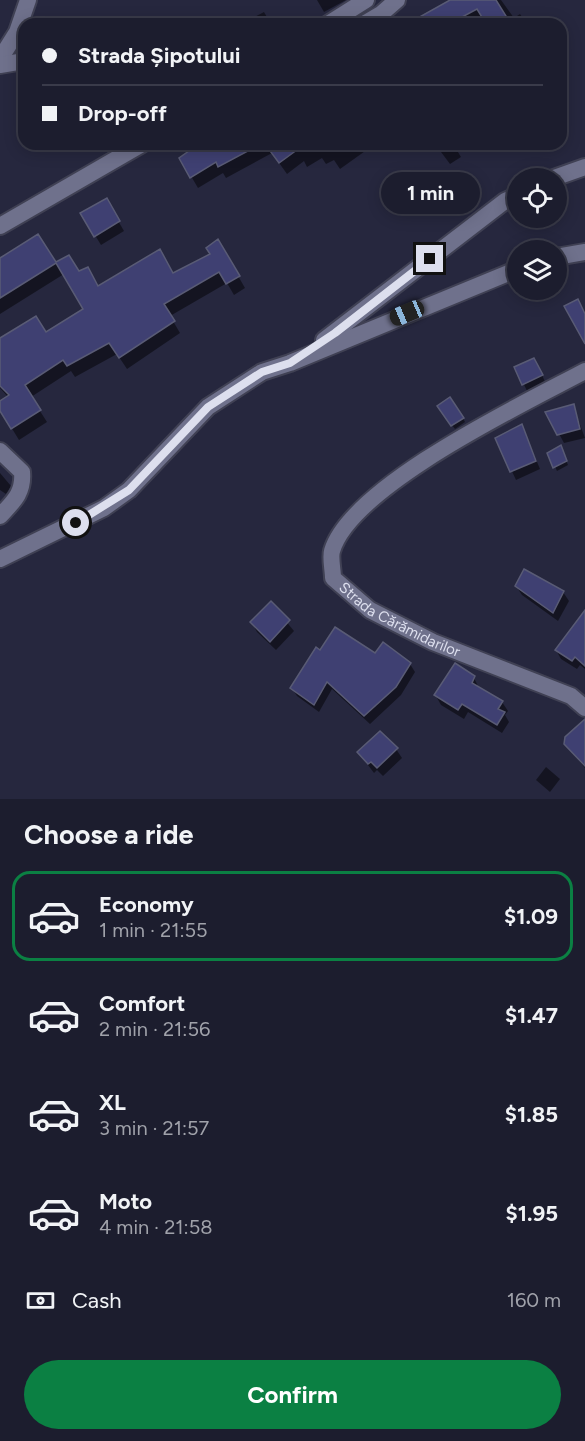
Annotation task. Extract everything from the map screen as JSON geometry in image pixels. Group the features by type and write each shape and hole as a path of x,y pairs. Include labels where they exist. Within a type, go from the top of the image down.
{"street":[{"path":"22,18 28,0"},
{"path":"338,18 366,0"},
{"path":"374,18 397,0"},
{"path":"0,59 18,29"},
{"path":"0,65 18,63"},
{"path":"0,226 132,150"},
{"path":"567,173 585,167"},
{"path":"290,363 335,333 507,200"},
{"path":"567,255 585,252"},
{"path":"0,559 104,508 129,490 208,407 262,372 290,363 507,274"},
{"name":"Strada Cărămidarilor","path":"585,371 440,450 359,510 332,552 333,578 370,610 433,642 571,696 585,708"},
{"path":"0,451 22,472 24,485 20,494 0,516"}],"building":[{"path":"450,0 496,0 507,18 482,18 477,9 460,18 418,18"},
{"path":"190,150 250,150 218,167 216,162 190,178 179,158"},
{"path":"269,150 297,150 279,163"},
{"path":"107,198 120,221 94,237 80,213"},
{"path":"38,234 56,262 69,255 79,271 88,267 98,286 160,249 173,273 210,254 206,248 218,239 240,276 226,284 219,272 164,304 175,321 119,358 109,343 67,366 63,360 25,385 41,410 11,429 0,411 0,401 9,395 0,386 0,338 36,316 46,332 83,309 56,263 0,298 0,258"},
{"path":"578,299 585,314 585,344 564,306"},
{"path":"534,358 543,375 522,385 514,367"},
{"path":"450,397 464,418 451,426 437,406"},
{"path":"574,404 580,429 557,435 545,412"},
{"path":"522,424 536,461 510,472 495,438"},
{"path":"561,445 567,461 553,468 547,453"},
{"path":"524,569 564,591 553,613 515,586"},
{"path":"271,601 290,620 270,642 250,622"},
{"path":"585,610 585,666 575,657 572,661 555,650"},
{"path":"335,627 375,653 383,642 411,663 396,687 364,716 327,682 314,705 290,688 316,647 320,650"},
{"path":"455,663 475,676 472,683 503,701 498,709 505,712 497,725 462,704 458,710 434,695"},
{"path":"585,719 585,766 564,744 565,737"},
{"path":"380,731 398,748 377,768 371,762 368,764 357,752"}],"route":[{"path":"76,523 104,508 129,490 208,407 262,372 290,363 335,333 430,259"}]}
